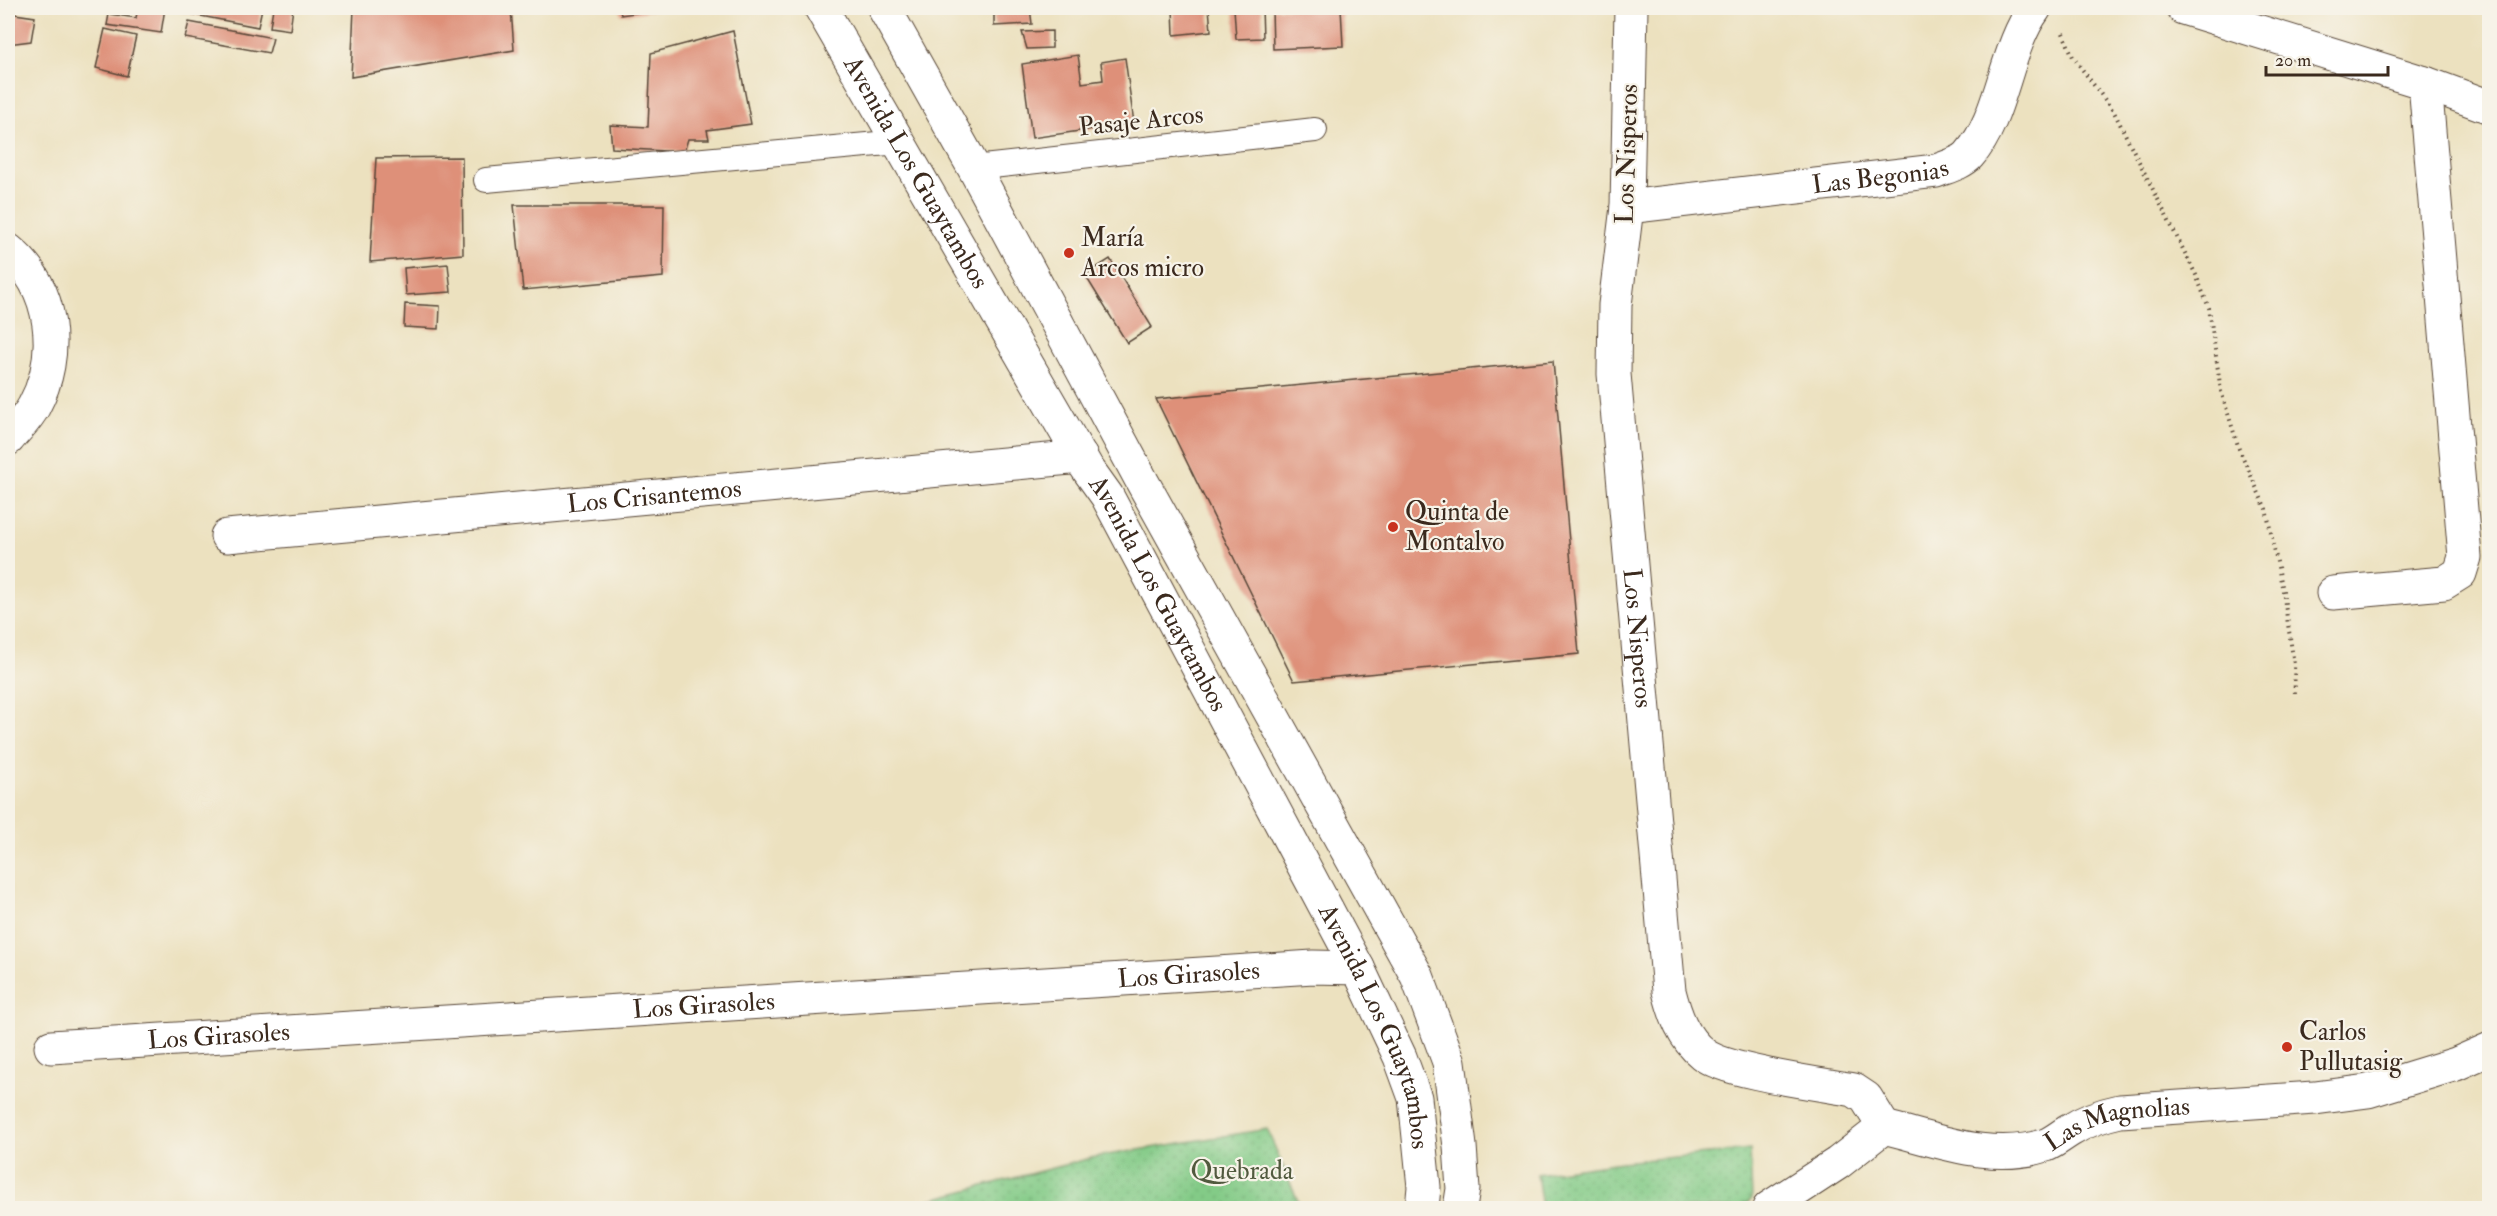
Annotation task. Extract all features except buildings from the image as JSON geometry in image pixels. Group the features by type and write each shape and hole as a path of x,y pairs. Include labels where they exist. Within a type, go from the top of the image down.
{"street":[{"name":"Avenida Los Guaytambos","path":"821,8 1081,457 1107,496 1358,968 1400,1057 1415,1098 1423,1198"},
{"name":"Avenida Los Guaytambos","path":"892,8 974,168 1143,483 1417,976 1449,1062 1460,1146 1462,1199"},
{"name":"Los Nisperos","path":"1631,8 1627,207 1616,305 1614,374 1668,991 1675,1017 1687,1037 1703,1055 1724,1066 1854,1090 1866,1098 1884,1127"},
{"name":"Las Begonias","path":"1627,207 1936,171 1968,157 1986,130 2023,24 2035,8"},
{"path":"2183,8 2425,83 2490,107"},
{"path":"2332,593 2444,583 2460,573 2465,557 2425,83"},
{"path":"8,439 34,408 49,371 51,331 40,292 11,248"},
{"name":"Los Crisantemos","path":"227,536 1081,457"},
{"path":"1107,496 1143,483"},
{"name":"Los Girasoles","path":"51,1047 1313,967 1358,968"},
{"name":"Las Magnolias","path":"1884,1127 1964,1148 1996,1153 2021,1151 2048,1144 2096,1116 2120,1112 2315,1098 2368,1090 2456,1064 2490,1049"},
{"path":"1769,1209 1838,1163 1884,1127"},
{"path":"1423,1198 1462,1199"}],"lane":[{"name":"Pasaje Arcos","path":"974,168 1315,130"},
{"path":"486,180 899,142"}],"path":[{"path":"2061,27 2073,57 2114,112 2196,275 2209,308 2221,391 2239,449 2266,509 2285,602 2294,664 2295,696"}],"green space":[{"name":"Quebrada","path":"1267,1129 1301,1208 898,1208 1095,1157"},
{"path":"1750,1150 1752,1199 1741,1208 1542,1208 1537,1174 1621,1162"}],"place":[{"name":"María Arcos micro","path":"1069,253"},
{"name":"Quinta de Montalvo","path":"1393,527"},
{"name":"Carlos Pullutasig","path":"2287,1047"}]}
